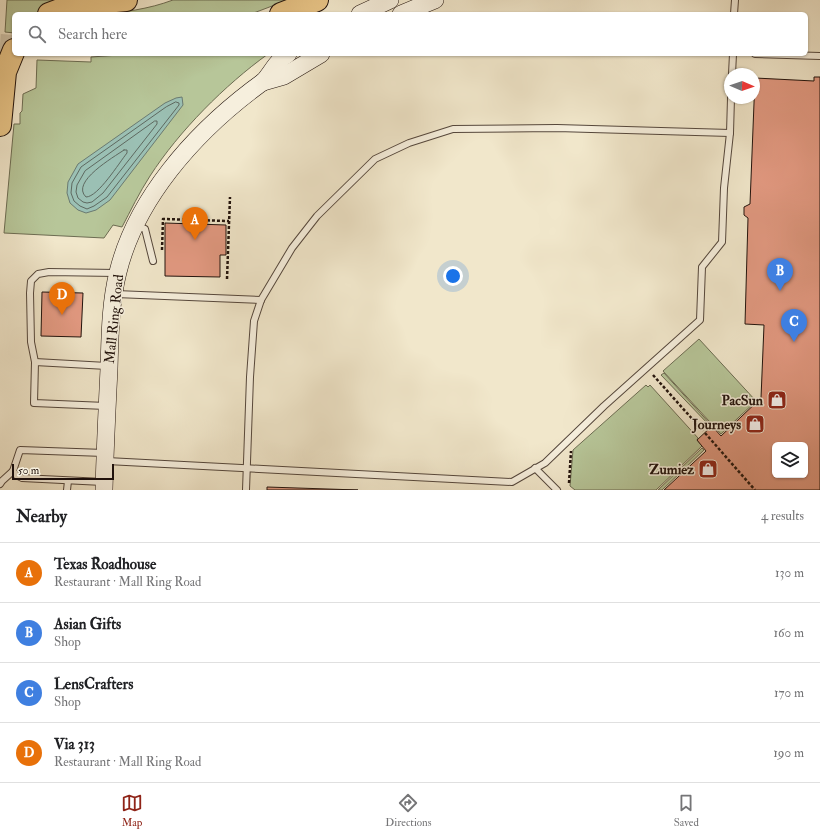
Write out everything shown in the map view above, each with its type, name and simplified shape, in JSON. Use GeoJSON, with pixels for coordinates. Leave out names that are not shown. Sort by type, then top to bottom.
{"type":"FeatureCollection","features":[{"type":"Feature","properties":{"kind":"highway"},"geometry":{"type":"LineString","coordinates":[[55,12],[73,5],[126,0]]}},
{"type":"Feature","properties":{"kind":"highway"},"geometry":{"type":"LineString","coordinates":[[285,12],[317,0]]}},
{"type":"Feature","properties":{"kind":"highway"},"geometry":{"type":"LineString","coordinates":[[0,125],[6,72],[12,56]]}},
{"type":"Feature","properties":{"kind":"street"},"geometry":{"type":"LineString","coordinates":[[364,12],[390,0]]}},
{"type":"Feature","properties":{"kind":"street"},"geometry":{"type":"LineString","coordinates":[[406,12],[435,0]]}},
{"type":"Feature","properties":{"kind":"street","name":"Mall Ring Road"},"geometry":{"type":"LineString","coordinates":[[104,486],[110,327],[114,294],[124,251],[152,195],[170,168],[226,111],[263,82],[284,56]]}},
{"type":"Feature","properties":{"kind":"street","name":"Mall Ring Road"},"geometry":{"type":"LineString","coordinates":[[263,82],[284,76],[318,56]]}},
{"type":"Feature","properties":{"kind":"lane"},"geometry":{"type":"LineString","coordinates":[[734,12],[735,0]]}},
{"type":"Feature","properties":{"kind":"lane"},"geometry":{"type":"LineString","coordinates":[[732,68],[733,56]]}},
{"type":"Feature","properties":{"kind":"lane"},"geometry":{"type":"LineString","coordinates":[[808,56],[820,56]]}},
{"type":"Feature","properties":{"kind":"lane"},"geometry":{"type":"LineString","coordinates":[[0,484],[13,471],[20,450],[246,467],[512,482],[545,463],[604,406],[700,320],[702,267],[722,242],[724,188],[730,133],[731,104]]}},
{"type":"Feature","properties":{"kind":"lane"},"geometry":{"type":"LineString","coordinates":[[246,490],[250,377],[254,322],[262,300],[292,248],[317,216],[375,159],[409,143],[453,129],[557,128],[730,133]]}},
{"type":"Feature","properties":{"kind":"lane"},"geometry":{"type":"LineString","coordinates":[[136,225],[145,229],[153,261]]}},
{"type":"Feature","properties":{"kind":"lane"},"geometry":{"type":"LineString","coordinates":[[107,406],[34,403],[35,362],[31,342],[30,293],[31,281],[38,274],[49,272],[118,273]]}},
{"type":"Feature","properties":{"kind":"lane"},"geometry":{"type":"LineString","coordinates":[[114,294],[262,300]]}},
{"type":"Feature","properties":{"kind":"lane"},"geometry":{"type":"LineString","coordinates":[[35,362],[109,366]]}},
{"type":"Feature","properties":{"kind":"lane"},"geometry":{"type":"LineString","coordinates":[[535,468],[557,490]]}},
{"type":"Feature","properties":{"kind":"lane"},"geometry":{"type":"LineString","coordinates":[[13,471],[16,475],[22,478],[68,480],[104,486]]}},
{"type":"Feature","properties":{"kind":"lane"},"geometry":{"type":"LineString","coordinates":[[67,490],[68,480]]}},
{"type":"Feature","properties":{"kind":"path"},"geometry":{"type":"LineString","coordinates":[[227,279],[230,197]]}},
{"type":"Feature","properties":{"kind":"path"},"geometry":{"type":"LineString","coordinates":[[162,250],[163,219],[229,221]]}},
{"type":"Feature","properties":{"kind":"path"},"geometry":{"type":"LineString","coordinates":[[658,371],[653,376],[755,490]]}},
{"type":"Feature","properties":{"kind":"path"},"geometry":{"type":"LineString","coordinates":[[569,483],[571,448]]}},
{"type":"Feature","properties":{"kind":"green space"},"geometry":{"type":"Polygon","coordinates":[[[7,0],[59,0],[38,12],[12,12],[12,33],[5,32],[7,0]]]}},
{"type":"Feature","properties":{"kind":"green space"},"geometry":{"type":"Polygon","coordinates":[[[173,0],[288,0],[256,12],[122,12],[154,6],[173,0]]]}},
{"type":"Feature","properties":{"kind":"green space"},"geometry":{"type":"Polygon","coordinates":[[[265,56],[219,94],[175,142],[146,182],[122,227],[113,225],[104,238],[4,233],[14,124],[20,124],[23,94],[36,88],[37,60],[91,62],[91,57],[265,56]]]}},
{"type":"Feature","properties":{"kind":"green space"},"geometry":{"type":"Polygon","coordinates":[[[699,339],[756,401],[721,434],[663,371],[699,339]]]}},
{"type":"Feature","properties":{"kind":"green space"},"geometry":{"type":"Polygon","coordinates":[[[664,373],[712,426],[710,426],[661,375],[664,373]]]}},
{"type":"Feature","properties":{"kind":"green space"},"geometry":{"type":"Polygon","coordinates":[[[646,385],[648,387],[650,385],[698,438],[697,440],[702,446],[656,490],[575,490],[570,486],[573,450],[646,385]]]}},
{"type":"Feature","properties":{"kind":"green space"},"geometry":{"type":"Polygon","coordinates":[[[702,448],[704,450],[662,490],[658,490],[702,448]]]}},
{"type":"Feature","properties":{"kind":"water"},"geometry":{"type":"Polygon","coordinates":[[[182,97],[183,105],[110,200],[96,210],[86,213],[78,210],[70,203],[67,193],[68,182],[78,164],[165,103],[182,97]]]}},
{"type":"Feature","properties":{"kind":"building"},"geometry":{"type":"Polygon","coordinates":[[[814,77],[820,77],[820,490],[664,490],[706,451],[697,440],[712,426],[721,436],[761,398],[764,325],[745,324],[748,218],[744,215],[744,207],[750,204],[754,104],[760,104],[760,78],[814,81],[814,77]]]}},
{"type":"Feature","properties":{"kind":"building"},"geometry":{"type":"Polygon","coordinates":[[[165,223],[226,225],[226,255],[220,255],[220,277],[165,276],[165,223]]]}},
{"type":"Feature","properties":{"kind":"building"},"geometry":{"type":"Polygon","coordinates":[[[42,292],[83,293],[81,337],[41,336],[42,292]]]}},
{"type":"Feature","properties":{"kind":"building"},"geometry":{"type":"Polygon","coordinates":[[[267,487],[358,490],[267,490],[267,487]]]}},
{"type":"Feature","properties":{"kind":"tunnel"},"geometry":{"type":"LineString","coordinates":[[0,45],[12,46]]}},
{"type":"Feature","properties":{"kind":"place","name":"Texas Roadhouse"},"geometry":{"type":"Point","coordinates":[195,240]}},
{"type":"Feature","properties":{"kind":"place","name":"Asian Gifts"},"geometry":{"type":"Point","coordinates":[780,291]}},
{"type":"Feature","properties":{"kind":"place","name":"Via 313"},"geometry":{"type":"Point","coordinates":[62,315]}},
{"type":"Feature","properties":{"kind":"place","name":"LensCrafters"},"geometry":{"type":"Point","coordinates":[794,342]}},
{"type":"Feature","properties":{"kind":"place","name":"PacSun"},"geometry":{"type":"Point","coordinates":[777,400]}},
{"type":"Feature","properties":{"kind":"place","name":"Journeys"},"geometry":{"type":"Point","coordinates":[755,424]}},
{"type":"Feature","properties":{"kind":"place","name":"Zumiez"},"geometry":{"type":"Point","coordinates":[708,469]}}]}
